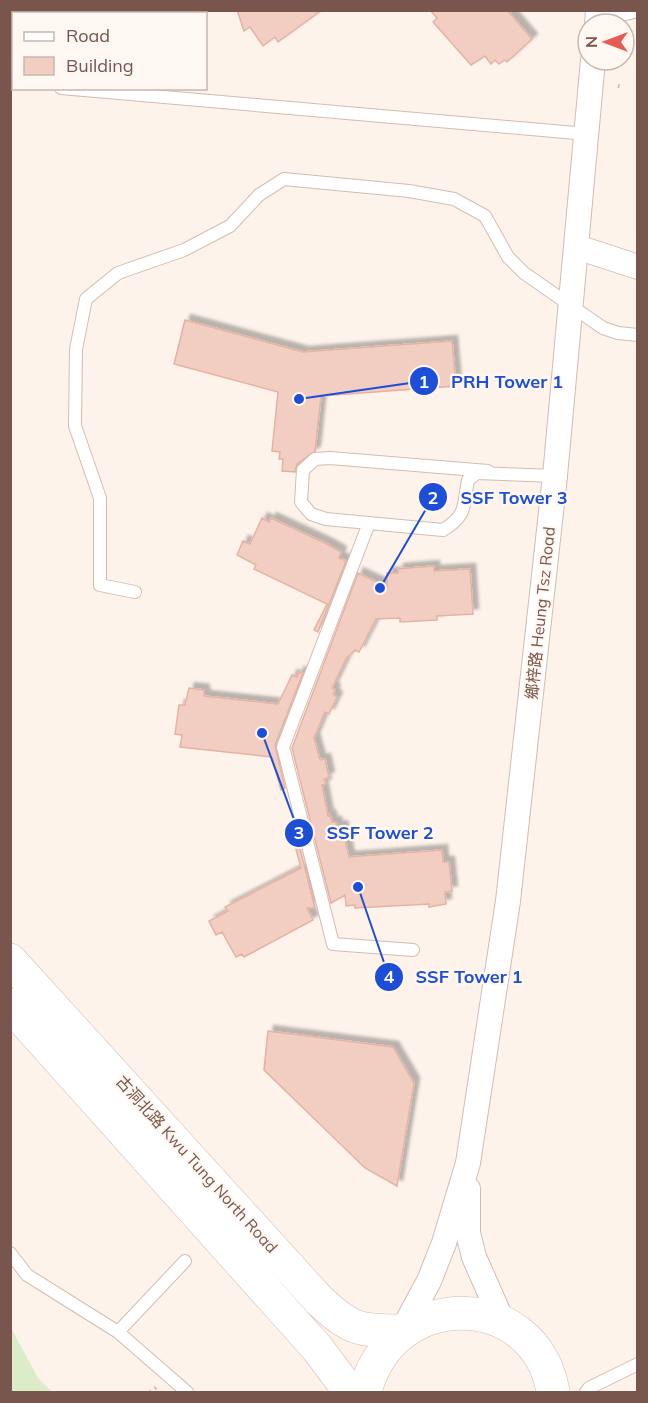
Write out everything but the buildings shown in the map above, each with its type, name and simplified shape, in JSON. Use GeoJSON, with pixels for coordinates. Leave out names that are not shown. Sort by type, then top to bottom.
{"type":"FeatureCollection","features":[{"type":"Feature","properties":{"kind":"main road","name":"古洞北路 Kwu Tung North Road"},"geometry":{"type":"LineString","coordinates":[[10,960],[319,1300],[343,1322],[365,1331],[402,1331]]}},
{"type":"Feature","properties":{"kind":"main road","name":"古洞北路 Kwu Tung North Road"},"geometry":{"type":"LineString","coordinates":[[10,1005],[318,1349],[350,1392]]}},
{"type":"Feature","properties":{"kind":"main road","name":"古洞北路 Kwu Tung North Road"},"geometry":{"type":"LineString","coordinates":[[366,1392],[370,1373],[383,1351],[402,1331],[427,1318],[454,1313],[479,1314],[503,1323],[530,1344],[540,1358],[553,1392]]}},
{"type":"Feature","properties":{"kind":"street","name":"鄉梓路 Heung Tsz Road"},"geometry":{"type":"LineString","coordinates":[[402,1331],[429,1281],[444,1243],[468,1163],[508,901],[555,476],[592,72]]}},
{"type":"Feature","properties":{"kind":"street"},"geometry":{"type":"LineString","coordinates":[[576,247],[638,267]]}},
{"type":"Feature","properties":{"kind":"street","name":"鄉梓路 Heung Tsz Road"},"geometry":{"type":"LineString","coordinates":[[468,1163],[468,1233],[477,1265],[503,1323]]}},
{"type":"Feature","properties":{"kind":"lane"},"geometry":{"type":"LineString","coordinates":[[84,90],[587,134]]}},
{"type":"Feature","properties":{"kind":"lane"},"geometry":{"type":"LineString","coordinates":[[135,592],[100,585],[100,498],[75,426],[76,349],[86,300],[117,273],[184,250],[230,226],[259,195],[284,179],[409,191],[454,199],[485,216],[508,257],[524,273],[603,328],[618,333],[638,335]]}},
{"type":"Feature","properties":{"kind":"lane"},"geometry":{"type":"LineString","coordinates":[[488,471],[477,473],[468,480],[464,511],[457,521],[443,530],[326,519],[311,514],[301,502],[303,470],[315,459],[330,458],[555,476]]}},
{"type":"Feature","properties":{"kind":"lane"},"geometry":{"type":"LineString","coordinates":[[369,523],[283,747],[333,944],[413,950]]}},
{"type":"Feature","properties":{"kind":"lane"},"geometry":{"type":"LineString","coordinates":[[10,1253],[27,1275],[117,1332],[187,1392]]}},
{"type":"Feature","properties":{"kind":"lane"},"geometry":{"type":"LineString","coordinates":[[117,1332],[185,1261]]}},
{"type":"Feature","properties":{"kind":"lane"},"geometry":{"type":"LineString","coordinates":[[586,1392],[589,1388],[638,1364]]}},
{"type":"Feature","properties":{"kind":"green space"},"geometry":{"type":"Polygon","coordinates":[[[10,1326],[38,1378],[52,1392],[11,1392],[10,1326]]]}},
{"type":"Feature","properties":{"kind":"place","name":"PRH Tower 1"},"geometry":{"type":"Point","coordinates":[299,399]}},
{"type":"Feature","properties":{"kind":"place","name":"SSF Tower 3"},"geometry":{"type":"Point","coordinates":[380,588]}},
{"type":"Feature","properties":{"kind":"place","name":"SSF Tower 2"},"geometry":{"type":"Point","coordinates":[262,733]}},
{"type":"Feature","properties":{"kind":"place","name":"SSF Tower 1"},"geometry":{"type":"Point","coordinates":[358,887]}}]}
